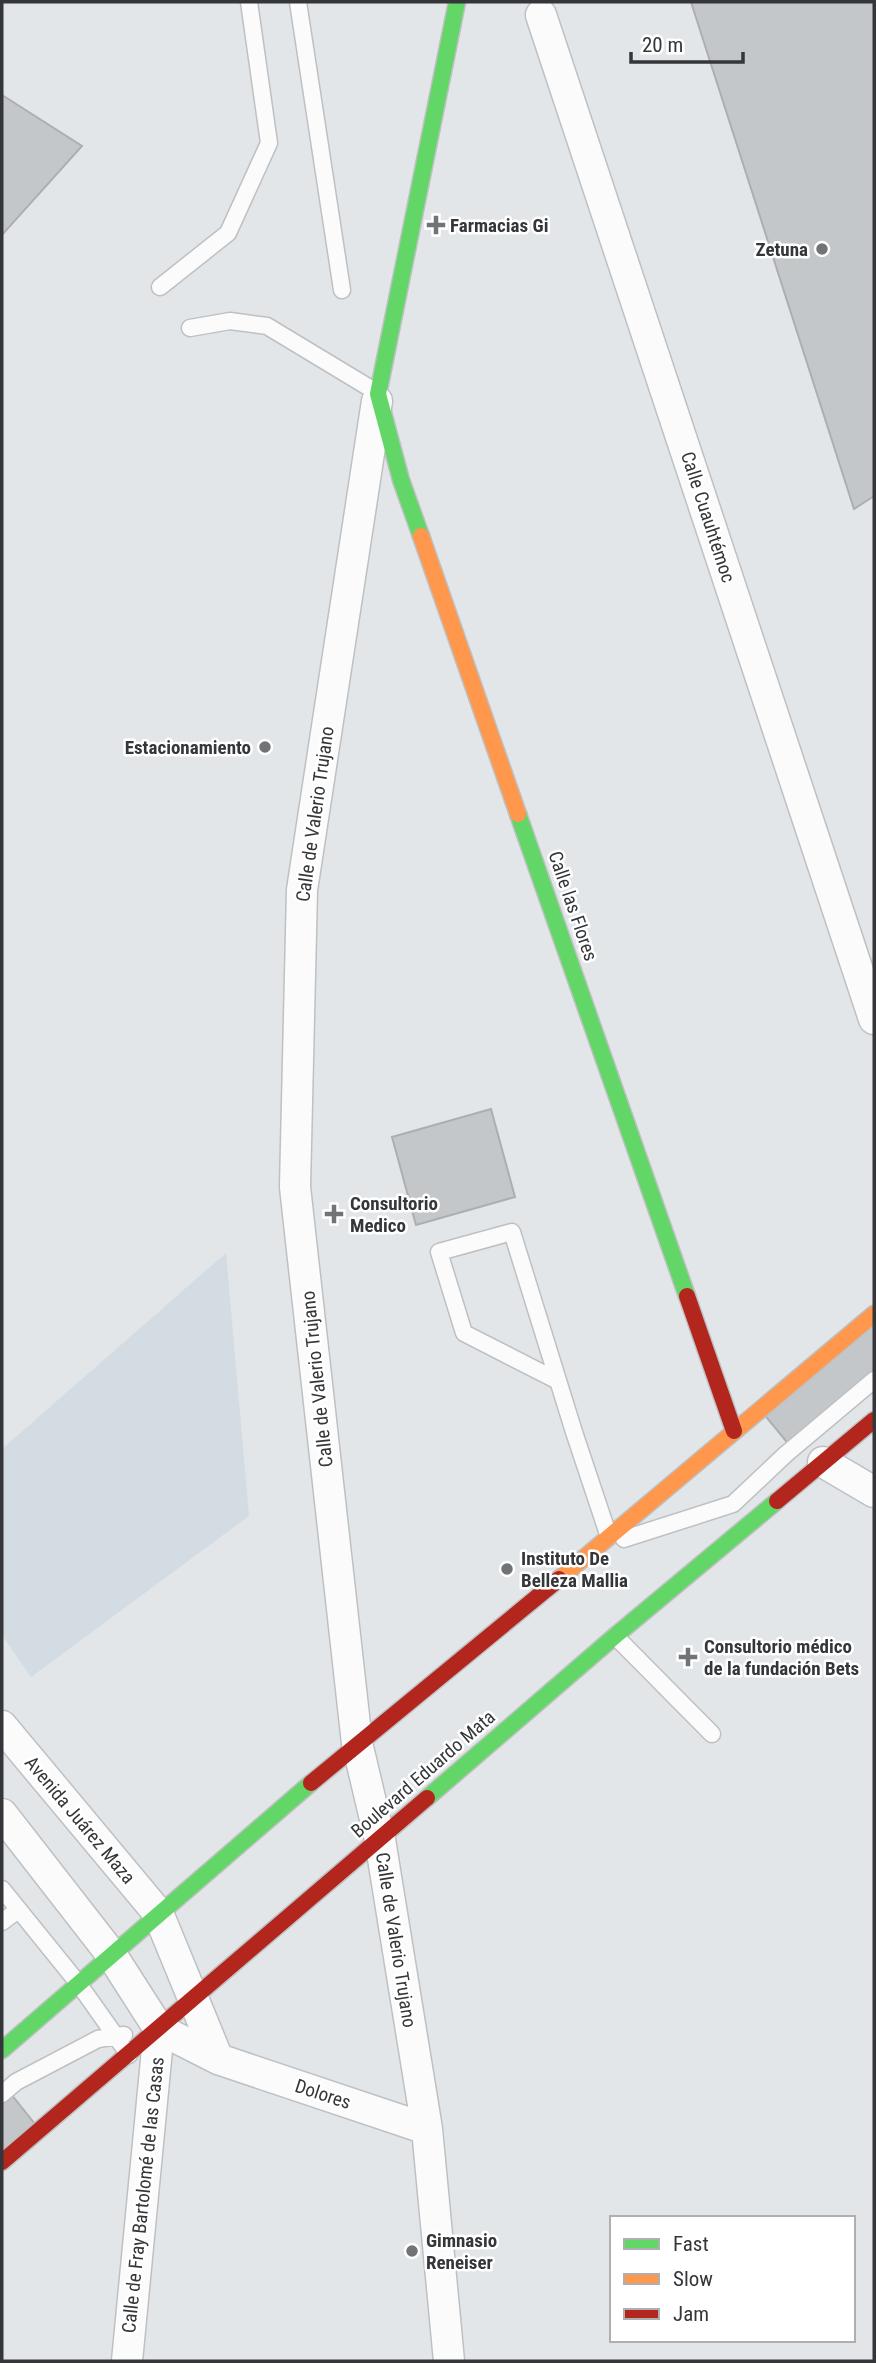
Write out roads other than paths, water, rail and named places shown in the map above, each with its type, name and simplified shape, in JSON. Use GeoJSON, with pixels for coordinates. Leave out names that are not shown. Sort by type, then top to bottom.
{"type":"FeatureCollection","features":[{"type":"Feature","properties":{"kind":"main road"},"geometry":{"type":"LineString","coordinates":[[378,394],[457,2]]}},
{"type":"Feature","properties":{"kind":"main road","name":"Calle las Flores"},"geometry":{"type":"LineString","coordinates":[[378,394],[401,480],[734,1431]]}},
{"type":"Feature","properties":{"kind":"main road"},"geometry":{"type":"LineString","coordinates":[[2,2050],[357,1743],[603,1543],[874,1314]]}},
{"type":"Feature","properties":{"kind":"main road","name":"Boulevard Eduardo Mata"},"geometry":{"type":"LineString","coordinates":[[2,2162],[615,1636],[874,1420]]}},
{"type":"Feature","properties":{"kind":"street","name":"Calle Cuauhtémoc"},"geometry":{"type":"LineString","coordinates":[[541,15],[874,1019]]}},
{"type":"Feature","properties":{"kind":"street","name":"Calle de Valerio Trujano"},"geometry":{"type":"LineString","coordinates":[[378,394],[302,890],[295,1186],[357,1743],[380,1840],[427,2129],[449,2361]]}},
{"type":"Feature","properties":{"kind":"street"},"geometry":{"type":"LineString","coordinates":[[823,1462],[874,1492]]}},
{"type":"Feature","properties":{"kind":"street","name":"Avenida Juárez Maza"},"geometry":{"type":"LineString","coordinates":[[2,1726],[158,1913],[194,1998]]}},
{"type":"Feature","properties":{"kind":"street"},"geometry":{"type":"LineString","coordinates":[[2,1814],[111,1954],[159,2029]]}},
{"type":"Feature","properties":{"kind":"street"},"geometry":{"type":"LineString","coordinates":[[194,1998],[218,2059]]}},
{"type":"Feature","properties":{"kind":"street","name":"Dolores"},"geometry":{"type":"LineString","coordinates":[[159,2029],[218,2059],[427,2129]]}},
{"type":"Feature","properties":{"kind":"street","name":"Calle de Fray Bartolomé de las Casas"},"geometry":{"type":"LineString","coordinates":[[127,2361],[159,2029]]}},
{"type":"Feature","properties":{"kind":"lane"},"geometry":{"type":"LineString","coordinates":[[160,287],[228,233],[269,143],[249,2]]}},
{"type":"Feature","properties":{"kind":"lane"},"geometry":{"type":"LineString","coordinates":[[298,2],[342,290]]}},
{"type":"Feature","properties":{"kind":"lane"},"geometry":{"type":"LineString","coordinates":[[190,328],[230,321],[267,326],[378,394]]}},
{"type":"Feature","properties":{"kind":"lane"},"geometry":{"type":"LineString","coordinates":[[558,1381],[464,1333],[439,1252],[512,1232],[558,1381],[603,1543],[733,1504],[786,1454],[874,1380]]}},
{"type":"Feature","properties":{"kind":"lane"},"geometry":{"type":"LineString","coordinates":[[615,1636],[712,1734]]}},
{"type":"Feature","properties":{"kind":"lane"},"geometry":{"type":"LineString","coordinates":[[2,1889],[78,1983],[129,2055]]}},
{"type":"Feature","properties":{"kind":"lane"},"geometry":{"type":"LineString","coordinates":[[2,1922],[18,1910]]}},
{"type":"Feature","properties":{"kind":"lane"},"geometry":{"type":"LineString","coordinates":[[2,2094],[16,2082],[98,2039],[159,2029]]}},
{"type":"Feature","properties":{"kind":"place","name":"Farmacias Gi"},"geometry":{"type":"Point","coordinates":[436,225]}},
{"type":"Feature","properties":{"kind":"place","name":"Zetuna"},"geometry":{"type":"Point","coordinates":[822,249]}},
{"type":"Feature","properties":{"kind":"place","name":"Estacionamiento"},"geometry":{"type":"Point","coordinates":[265,747]}},
{"type":"Feature","properties":{"kind":"place","name":"Consultorio Medico"},"geometry":{"type":"Point","coordinates":[334,1214]}},
{"type":"Feature","properties":{"kind":"place","name":"Instituto De Belleza Mallia"},"geometry":{"type":"Point","coordinates":[507,1569]}},
{"type":"Feature","properties":{"kind":"place","name":"Consultorio médico de la fundación Bets"},"geometry":{"type":"Point","coordinates":[688,1657]}},
{"type":"Feature","properties":{"kind":"place","name":"Gimnasio Reneiser"},"geometry":{"type":"Point","coordinates":[412,2251]}}]}
